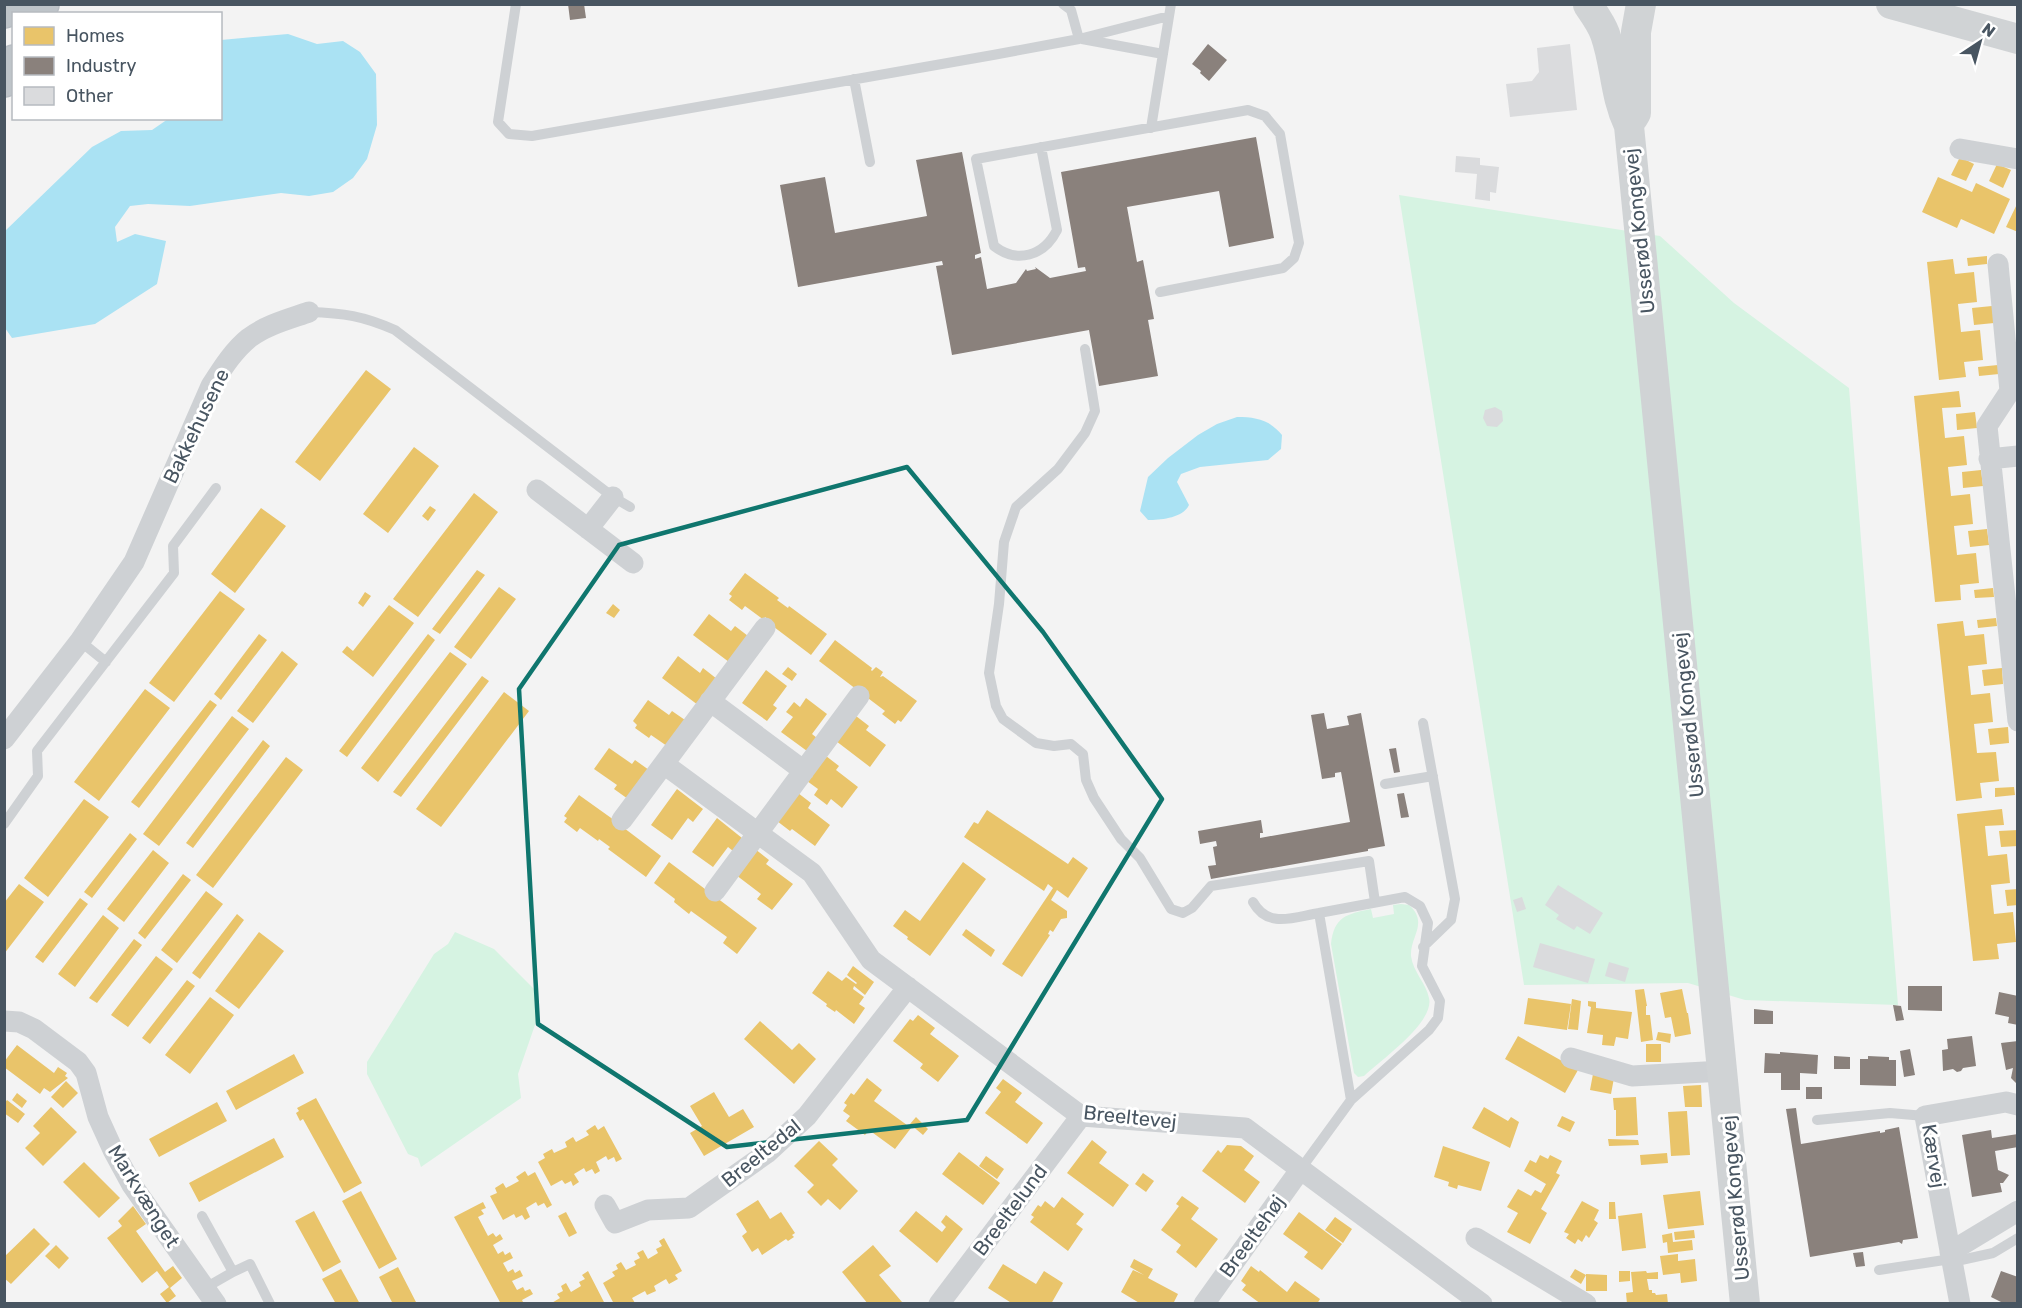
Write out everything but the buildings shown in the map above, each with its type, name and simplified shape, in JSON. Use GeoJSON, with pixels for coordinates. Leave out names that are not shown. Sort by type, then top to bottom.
{"type":"FeatureCollection","features":[{"type":"Feature","properties":{"kind":"highway"},"geometry":{"type":"LineString","coordinates":[[4,11],[8,4]]}},
{"type":"Feature","properties":{"kind":"highway"},"geometry":{"type":"LineString","coordinates":[[4,80],[12,66]]}},
{"type":"Feature","properties":{"kind":"main road"},"geometry":{"type":"LineString","coordinates":[[1588,5],[1606,11],[1624,10],[1641,4]]}},
{"type":"Feature","properties":{"kind":"main road","name":"Usserød Kongevej"},"geometry":{"type":"LineString","coordinates":[[1629,126],[1636,113],[1636,32],[1641,4]]}},
{"type":"Feature","properties":{"kind":"main road"},"geometry":{"type":"LineString","coordinates":[[1891,4],[2018,39]]}},
{"type":"Feature","properties":{"kind":"main road","name":"Usserød Kongevej"},"geometry":{"type":"LineString","coordinates":[[1588,5],[1604,32],[1620,107],[1629,126],[1745,1304]]}},
{"type":"Feature","properties":{"kind":"street"},"geometry":{"type":"LineString","coordinates":[[1960,149],[2018,159]]}},
{"type":"Feature","properties":{"kind":"street"},"geometry":{"type":"LineString","coordinates":[[1998,264],[2010,391],[1988,426],[1989,459],[2017,714]]}},
{"type":"Feature","properties":{"kind":"street","name":"Bakkehusene"},"geometry":{"type":"LineString","coordinates":[[4,740],[80,641],[134,562],[211,386],[228,359],[249,337],[278,322],[309,312]]}},
{"type":"Feature","properties":{"kind":"street"},"geometry":{"type":"LineString","coordinates":[[1989,459],[2018,456]]}},
{"type":"Feature","properties":{"kind":"street"},"geometry":{"type":"LineString","coordinates":[[537,489],[633,563]]}},
{"type":"Feature","properties":{"kind":"street","name":"Bakkehusene"},"geometry":{"type":"LineString","coordinates":[[588,529],[622,502]]}},
{"type":"Feature","properties":{"kind":"street"},"geometry":{"type":"LineString","coordinates":[[622,820],[765,628]]}},
{"type":"Feature","properties":{"kind":"street"},"geometry":{"type":"LineString","coordinates":[[715,891],[860,696]]}},
{"type":"Feature","properties":{"kind":"street"},"geometry":{"type":"LineString","coordinates":[[710,701],[804,771]]}},
{"type":"Feature","properties":{"kind":"street","name":"Breeltevej"},"geometry":{"type":"LineString","coordinates":[[664,764],[812,873],[871,960],[1081,1116],[1245,1128],[1482,1304]]}},
{"type":"Feature","properties":{"kind":"street","name":"Breeltedal"},"geometry":{"type":"LineString","coordinates":[[605,1204],[615,1223],[648,1210],[690,1208],[767,1153],[807,1116],[908,987]]}},
{"type":"Feature","properties":{"kind":"street","name":"Markvænget"},"geometry":{"type":"LineString","coordinates":[[4,1021],[19,1022],[34,1029],[78,1062],[86,1073],[98,1117],[127,1176],[211,1296]]}},
{"type":"Feature","properties":{"kind":"street"},"geometry":{"type":"LineString","coordinates":[[1571,1058],[1632,1076],[1723,1071]]}},
{"type":"Feature","properties":{"kind":"street","name":"Kærvej"},"geometry":{"type":"LineString","coordinates":[[1960,1304],[1925,1116],[2006,1102],[2018,1105]]}},
{"type":"Feature","properties":{"kind":"street","name":"Breeltelund"},"geometry":{"type":"LineString","coordinates":[[939,1304],[1081,1116]]}},
{"type":"Feature","properties":{"kind":"street","name":"Breeltehøj"},"geometry":{"type":"LineString","coordinates":[[1204,1304],[1300,1170]]}},
{"type":"Feature","properties":{"kind":"street"},"geometry":{"type":"LineString","coordinates":[[1951,1257],[2018,1211]]}},
{"type":"Feature","properties":{"kind":"street"},"geometry":{"type":"LineString","coordinates":[[1476,1238],[1560,1297],[1586,1304]]}},
{"type":"Feature","properties":{"kind":"lane"},"geometry":{"type":"LineString","coordinates":[[516,4],[498,122],[509,134],[532,136],[1079,39],[1170,10],[1151,128]]}},
{"type":"Feature","properties":{"kind":"lane"},"geometry":{"type":"LineString","coordinates":[[1063,4],[1071,10],[1079,39]]}},
{"type":"Feature","properties":{"kind":"lane"},"geometry":{"type":"LineString","coordinates":[[1079,39],[1163,54]]}},
{"type":"Feature","properties":{"kind":"lane"},"geometry":{"type":"LineString","coordinates":[[854,79],[870,162]]}},
{"type":"Feature","properties":{"kind":"lane"},"geometry":{"type":"LineString","coordinates":[[1041,147],[1056,230],[1051,241],[1040,252],[1015,256],[1003,253],[994,246],[976,159],[1041,147],[1151,128],[1248,110],[1265,116],[1280,134],[1299,243],[1294,258],[1283,268],[1160,292]]}},
{"type":"Feature","properties":{"kind":"lane","name":"Bakkehusene"},"geometry":{"type":"LineString","coordinates":[[309,312],[341,312],[370,319],[394,330],[622,502]]}},
{"type":"Feature","properties":{"kind":"lane"},"geometry":{"type":"LineString","coordinates":[[1085,349],[1095,411],[1085,433],[1058,469],[1017,507],[1004,542],[999,604],[989,673],[996,705],[1003,719],[1036,743],[1054,746],[1071,744],[1083,754],[1086,780],[1094,798],[1121,839],[1140,858],[1171,909],[1183,913],[1192,908],[1211,886],[1369,861],[1375,902]]}},
{"type":"Feature","properties":{"kind":"lane"},"geometry":{"type":"LineString","coordinates":[[4,824],[38,776],[37,751],[174,573],[173,546],[216,488]]}},
{"type":"Feature","properties":{"kind":"lane"},"geometry":{"type":"LineString","coordinates":[[80,641],[106,662]]}},
{"type":"Feature","properties":{"kind":"lane"},"geometry":{"type":"LineString","coordinates":[[1423,723],[1455,899],[1451,920],[1423,947]]}},
{"type":"Feature","properties":{"kind":"lane"},"geometry":{"type":"LineString","coordinates":[[1385,784],[1433,776]]}},
{"type":"Feature","properties":{"kind":"lane"},"geometry":{"type":"LineString","coordinates":[[1253,902],[1259,912],[1268,918],[1277,920],[1405,897],[1420,906],[1428,923],[1422,966],[1440,1001],[1438,1018],[1429,1030],[1352,1100],[1300,1170]]}},
{"type":"Feature","properties":{"kind":"lane"},"geometry":{"type":"LineString","coordinates":[[1319,912],[1352,1100]]}},
{"type":"Feature","properties":{"kind":"lane"},"geometry":{"type":"LineString","coordinates":[[1817,1120],[1890,1113],[1925,1116]]}},
{"type":"Feature","properties":{"kind":"lane"},"geometry":{"type":"LineString","coordinates":[[202,1216],[232,1272]]}},
{"type":"Feature","properties":{"kind":"lane"},"geometry":{"type":"LineString","coordinates":[[1879,1270],[1951,1257],[1993,1253],[2018,1238]]}},
{"type":"Feature","properties":{"kind":"lane"},"geometry":{"type":"LineString","coordinates":[[211,1296],[232,1272],[250,1264],[270,1304]]}},
{"type":"Feature","properties":{"kind":"highlighted area"},"geometry":{"type":"Polygon","coordinates":[[[907,467],[1043,632],[1162,799],[967,1120],[727,1147],[538,1024],[519,689],[619,545],[907,467]]]}},
{"type":"Feature","properties":{"kind":"green space"},"geometry":{"type":"Polygon","coordinates":[[[1399,195],[1660,236],[1734,303],[1849,388],[1898,1005],[1745,1000],[1688,983],[1524,985],[1399,195]]]}},
{"type":"Feature","properties":{"kind":"green space"},"geometry":{"type":"Polygon","coordinates":[[[1393,905],[1409,905],[1418,918],[1411,956],[1429,998],[1429,1008],[1416,1029],[1405,1040],[1364,1076],[1358,1077],[1354,1073],[1331,944],[1333,935],[1338,922],[1348,915],[1371,909],[1373,918],[1394,914],[1393,905]]]}},
{"type":"Feature","properties":{"kind":"green space"},"geometry":{"type":"Polygon","coordinates":[[[455,932],[494,949],[536,991],[537,1019],[518,1074],[521,1098],[421,1167],[418,1158],[408,1154],[367,1074],[367,1062],[434,954],[448,944],[455,932]]]}},
{"type":"Feature","properties":{"kind":"water"},"geometry":{"type":"Polygon","coordinates":[[[288,34],[317,44],[343,41],[360,52],[376,74],[377,125],[367,159],[353,178],[333,192],[309,196],[281,193],[190,206],[148,204],[130,206],[115,227],[117,242],[135,234],[166,241],[157,284],[95,324],[12,338],[5,328],[5,231],[92,147],[121,131],[152,130],[167,120],[222,120],[222,40],[288,34]]]}},
{"type":"Feature","properties":{"kind":"water"},"geometry":{"type":"Polygon","coordinates":[[[1237,417],[1256,419],[1273,426],[1282,435],[1281,449],[1268,460],[1200,467],[1181,474],[1177,482],[1189,505],[1177,515],[1148,520],[1140,511],[1148,477],[1198,435],[1217,424],[1237,417]]]}}]}
